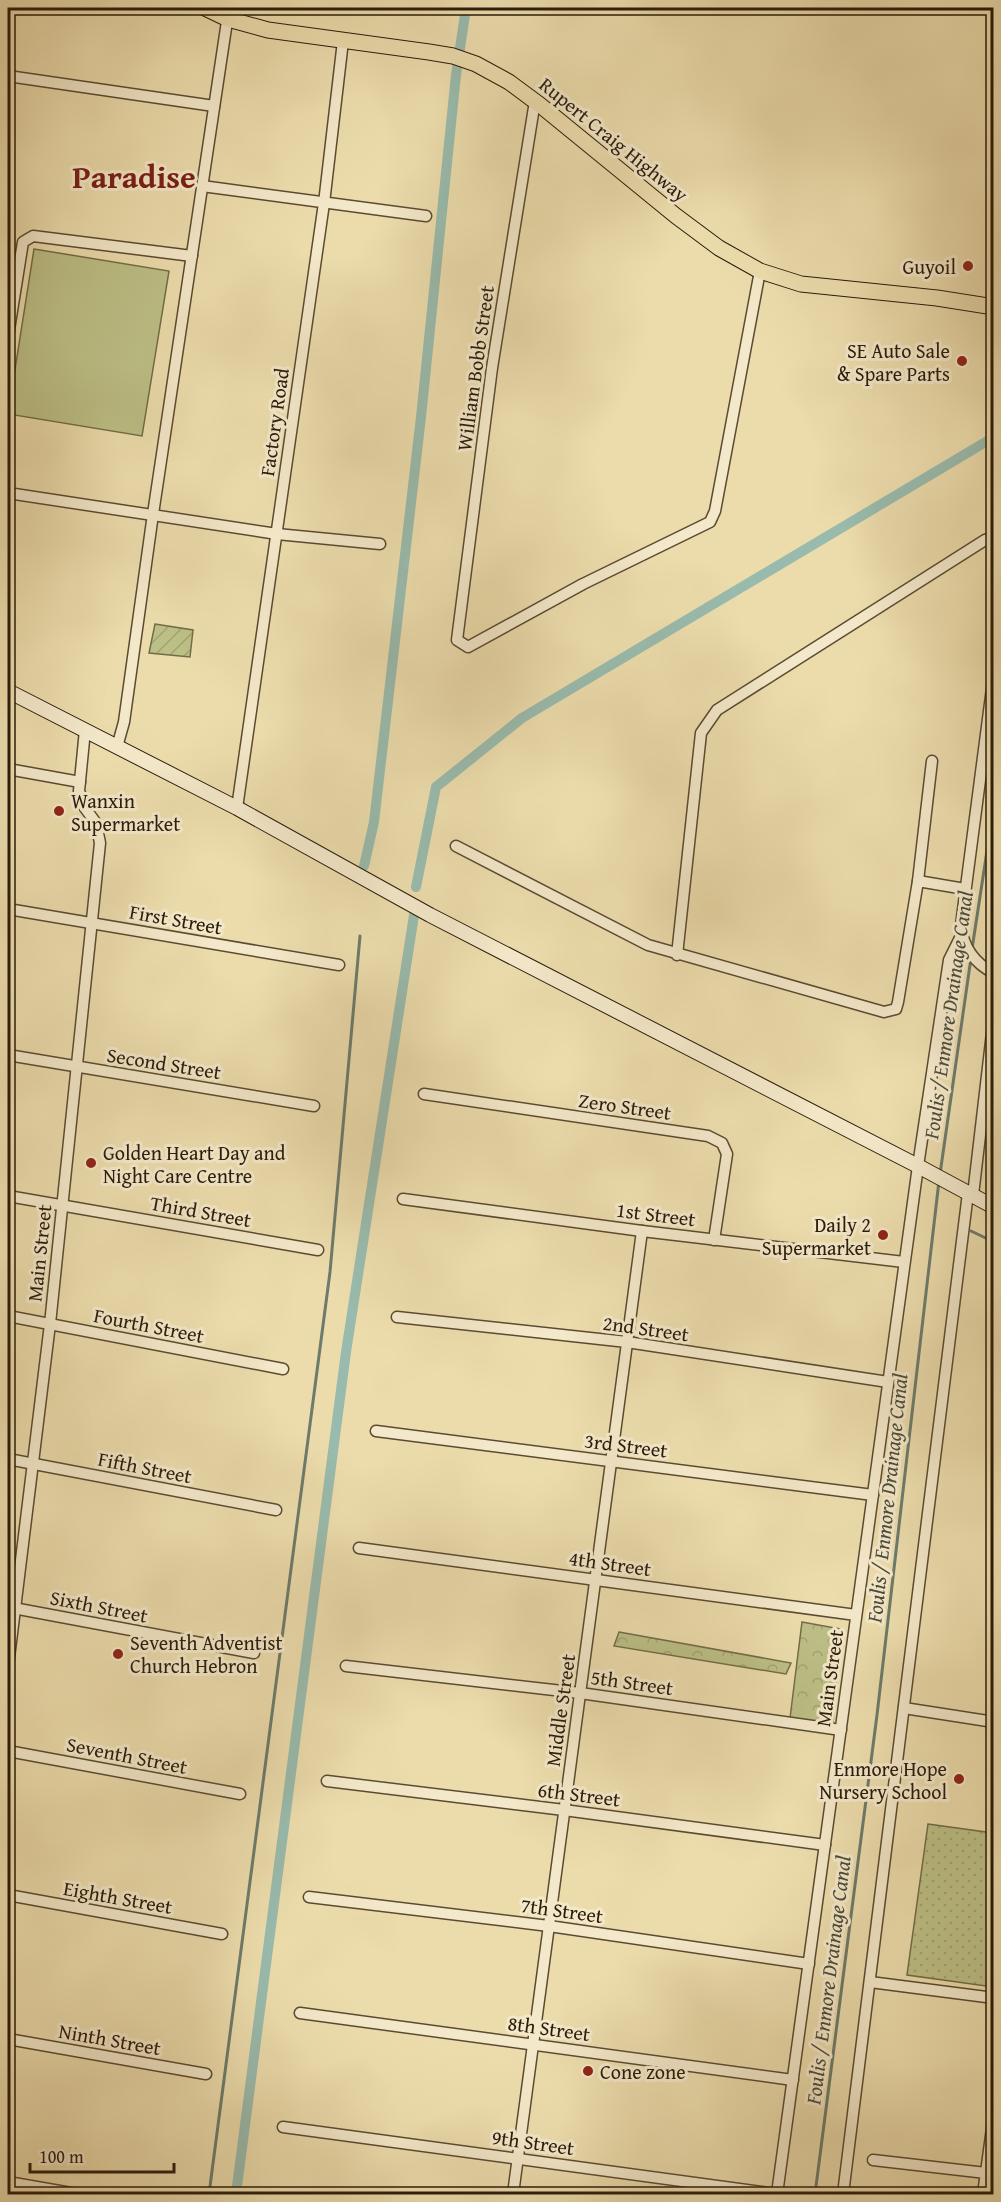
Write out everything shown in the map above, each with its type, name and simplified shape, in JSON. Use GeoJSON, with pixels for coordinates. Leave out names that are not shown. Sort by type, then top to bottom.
{"type":"FeatureCollection","features":[{"type":"Feature","properties":{"kind":"main road","name":"Rupert Craig Highway"},"geometry":{"type":"LineString","coordinates":[[205,8],[228,13],[268,30],[459,58],[509,82],[676,216],[719,248],[760,271],[801,284],[936,298],[993,307]]}},
{"type":"Feature","properties":{"kind":"main road"},"geometry":{"type":"LineString","coordinates":[[8,691],[85,730],[115,741],[414,907],[918,1166],[993,1207]]}},
{"type":"Feature","properties":{"kind":"street"},"geometry":{"type":"LineString","coordinates":[[115,741],[124,722],[228,13]]}},
{"type":"Feature","properties":{"kind":"street","name":"Factory Road"},"geometry":{"type":"LineString","coordinates":[[237,808],[324,203],[343,41]]}},
{"type":"Feature","properties":{"kind":"street"},"geometry":{"type":"LineString","coordinates":[[8,76],[214,106]]}},
{"type":"Feature","properties":{"kind":"street","name":"William Bobb Street"},"geometry":{"type":"LineString","coordinates":[[535,101],[492,368],[457,640],[468,647],[583,584],[710,522],[715,512],[760,271]]}},
{"type":"Feature","properties":{"kind":"street"},"geometry":{"type":"LineString","coordinates":[[202,186],[426,216]]}},
{"type":"Feature","properties":{"kind":"street"},"geometry":{"type":"LineString","coordinates":[[8,336],[23,242],[33,236],[192,255]]}},
{"type":"Feature","properties":{"kind":"street"},"geometry":{"type":"LineString","coordinates":[[8,493],[277,534],[380,544]]}},
{"type":"Feature","properties":{"kind":"street"},"geometry":{"type":"LineString","coordinates":[[677,955],[701,733],[717,710],[993,537]]}},
{"type":"Feature","properties":{"kind":"street"},"geometry":{"type":"LineString","coordinates":[[993,673],[964,889],[962,939],[982,967],[993,973]]}},
{"type":"Feature","properties":{"kind":"street"},"geometry":{"type":"LineString","coordinates":[[8,769],[80,782],[85,730]]}},
{"type":"Feature","properties":{"kind":"street"},"geometry":{"type":"LineString","coordinates":[[456,846],[648,945],[884,1012],[896,1009],[918,881],[932,761]]}},
{"type":"Feature","properties":{"kind":"street","name":"Main Street"},"geometry":{"type":"LineString","coordinates":[[8,1666],[11,1608],[33,1464],[50,1324],[100,843],[96,824],[85,808],[79,791],[80,782]]}},
{"type":"Feature","properties":{"kind":"street"},"geometry":{"type":"LineString","coordinates":[[918,881],[964,889]]}},
{"type":"Feature","properties":{"kind":"street","name":"First Street"},"geometry":{"type":"LineString","coordinates":[[8,909],[339,965]]}},
{"type":"Feature","properties":{"kind":"street","name":"Main Street"},"geometry":{"type":"LineString","coordinates":[[777,2194],[918,1166],[949,960],[962,939]]}},
{"type":"Feature","properties":{"kind":"street"},"geometry":{"type":"LineString","coordinates":[[843,2194],[993,1016]]}},
{"type":"Feature","properties":{"kind":"street","name":"Second Street"},"geometry":{"type":"LineString","coordinates":[[8,1055],[314,1106]]}},
{"type":"Feature","properties":{"kind":"street","name":"Zero Street"},"geometry":{"type":"LineString","coordinates":[[424,1094],[708,1137],[722,1143],[727,1154],[714,1240]]}},
{"type":"Feature","properties":{"kind":"street","name":"Third Street"},"geometry":{"type":"LineString","coordinates":[[8,1196],[318,1250]]}},
{"type":"Feature","properties":{"kind":"street","name":"1st Street"},"geometry":{"type":"LineString","coordinates":[[403,1199],[642,1231],[904,1262]]}},
{"type":"Feature","properties":{"kind":"street","name":"Middle Street"},"geometry":{"type":"LineString","coordinates":[[513,2194],[642,1231]]}},
{"type":"Feature","properties":{"kind":"street","name":"Fourth Street"},"geometry":{"type":"LineString","coordinates":[[8,1316],[283,1370]]}},
{"type":"Feature","properties":{"kind":"street","name":"2nd Street"},"geometry":{"type":"LineString","coordinates":[[398,1317],[627,1342],[888,1382]]}},
{"type":"Feature","properties":{"kind":"street","name":"3rd Street"},"geometry":{"type":"LineString","coordinates":[[376,1431],[873,1495]]}},
{"type":"Feature","properties":{"kind":"street","name":"Fifth Street"},"geometry":{"type":"LineString","coordinates":[[8,1459],[276,1510]]}},
{"type":"Feature","properties":{"kind":"street","name":"4th Street"},"geometry":{"type":"LineString","coordinates":[[359,1548],[856,1615]]}},
{"type":"Feature","properties":{"kind":"street","name":"Sixth Street"},"geometry":{"type":"LineString","coordinates":[[11,1608],[254,1653]]}},
{"type":"Feature","properties":{"kind":"street","name":"5th Street"},"geometry":{"type":"LineString","coordinates":[[346,1666],[580,1693],[841,1730]]}},
{"type":"Feature","properties":{"kind":"street"},"geometry":{"type":"LineString","coordinates":[[904,1708],[993,1722]]}},
{"type":"Feature","properties":{"kind":"street","name":"Seventh Street"},"geometry":{"type":"LineString","coordinates":[[8,1751],[240,1794]]}},
{"type":"Feature","properties":{"kind":"street","name":"6th Street"},"geometry":{"type":"LineString","coordinates":[[327,1781],[825,1845]]}},
{"type":"Feature","properties":{"kind":"street","name":"Eighth Street"},"geometry":{"type":"LineString","coordinates":[[8,1895],[222,1934]]}},
{"type":"Feature","properties":{"kind":"street","name":"7th Street"},"geometry":{"type":"LineString","coordinates":[[309,1897],[549,1926],[809,1964]]}},
{"type":"Feature","properties":{"kind":"street"},"geometry":{"type":"LineString","coordinates":[[870,1982],[993,1998]]}},
{"type":"Feature","properties":{"kind":"street","name":"8th Street"},"geometry":{"type":"LineString","coordinates":[[300,2013],[793,2080]]}},
{"type":"Feature","properties":{"kind":"street","name":"Ninth Street"},"geometry":{"type":"LineString","coordinates":[[8,2039],[206,2074]]}},
{"type":"Feature","properties":{"kind":"street"},"geometry":{"type":"LineString","coordinates":[[983,2194],[993,2114]]}},
{"type":"Feature","properties":{"kind":"street","name":"9th Street"},"geometry":{"type":"LineString","coordinates":[[283,2127],[777,2194]]}},
{"type":"Feature","properties":{"kind":"street"},"geometry":{"type":"LineString","coordinates":[[873,2160],[986,2173]]}},
{"type":"Feature","properties":{"kind":"street"},"geometry":{"type":"LineString","coordinates":[[8,2182],[77,2194]]}},
{"type":"Feature","properties":{"kind":"green space"},"geometry":{"type":"Polygon","coordinates":[[[34,249],[169,271],[142,436],[8,414],[34,249]]]}},
{"type":"Feature","properties":{"kind":"green space"},"geometry":{"type":"Polygon","coordinates":[[[155,624],[193,630],[190,657],[149,653],[155,624]]]}},
{"type":"Feature","properties":{"kind":"green space"},"geometry":{"type":"Polygon","coordinates":[[[802,1622],[841,1629],[833,1724],[790,1718],[802,1622]]]}},
{"type":"Feature","properties":{"kind":"green space"},"geometry":{"type":"Polygon","coordinates":[[[619,1632],[791,1663],[786,1674],[614,1646],[619,1632]]]}},
{"type":"Feature","properties":{"kind":"green space"},"geometry":{"type":"Polygon","coordinates":[[[928,1824],[993,1833],[993,1987],[907,1975],[928,1824]]]}},
{"type":"Feature","properties":{"kind":"waterway"},"geometry":{"type":"LineString","coordinates":[[364,866],[374,822],[421,417],[456,75],[466,8]]}},
{"type":"Feature","properties":{"kind":"waterway"},"geometry":{"type":"LineString","coordinates":[[416,887],[436,787],[522,718],[994,437]]}},
{"type":"Feature","properties":{"kind":"waterway","name":"Foulis / Enmore Drainage Canal"},"geometry":{"type":"LineString","coordinates":[[972,949],[994,805]]}},
{"type":"Feature","properties":{"kind":"waterway"},"geometry":{"type":"LineString","coordinates":[[236,2194],[346,1352],[414,915]]}},
{"type":"Feature","properties":{"kind":"waterway"},"geometry":{"type":"LineString","coordinates":[[209,2194],[330,1272],[360,936]]}},
{"type":"Feature","properties":{"kind":"waterway","name":"Foulis / Enmore Drainage Canal"},"geometry":{"type":"LineString","coordinates":[[940,1174],[971,958]]}},
{"type":"Feature","properties":{"kind":"waterway","name":"Foulis / Enmore Drainage Canal"},"geometry":{"type":"LineString","coordinates":[[815,2194],[877,1715],[939,1181]]}},
{"type":"Feature","properties":{"kind":"waterway"},"geometry":{"type":"LineString","coordinates":[[971,1231],[994,1242]]}},
{"type":"Feature","properties":{"kind":"place","name":"Guyoil"},"geometry":{"type":"Point","coordinates":[968,266]}},
{"type":"Feature","properties":{"kind":"place","name":"SE Auto Sale & Spare Parts"},"geometry":{"type":"Point","coordinates":[962,361]}},
{"type":"Feature","properties":{"kind":"place","name":"Wanxin Supermarket"},"geometry":{"type":"Point","coordinates":[59,811]}},
{"type":"Feature","properties":{"kind":"place","name":"Golden Heart Day and Night Care Centre"},"geometry":{"type":"Point","coordinates":[91,1163]}},
{"type":"Feature","properties":{"kind":"place","name":"Daily 2 Supermarket"},"geometry":{"type":"Point","coordinates":[883,1235]}},
{"type":"Feature","properties":{"kind":"place","name":"Seventh Adventist Church Hebron"},"geometry":{"type":"Point","coordinates":[118,1654]}},
{"type":"Feature","properties":{"kind":"place","name":"Enmore Hope Nursery School"},"geometry":{"type":"Point","coordinates":[959,1779]}},
{"type":"Feature","properties":{"kind":"place","name":"Cone zone"},"geometry":{"type":"Point","coordinates":[588,2071]}},
{"type":"Feature","properties":{"kind":"district","name":"Paradise"},"geometry":{"type":"Point","coordinates":[134,176]}}]}
